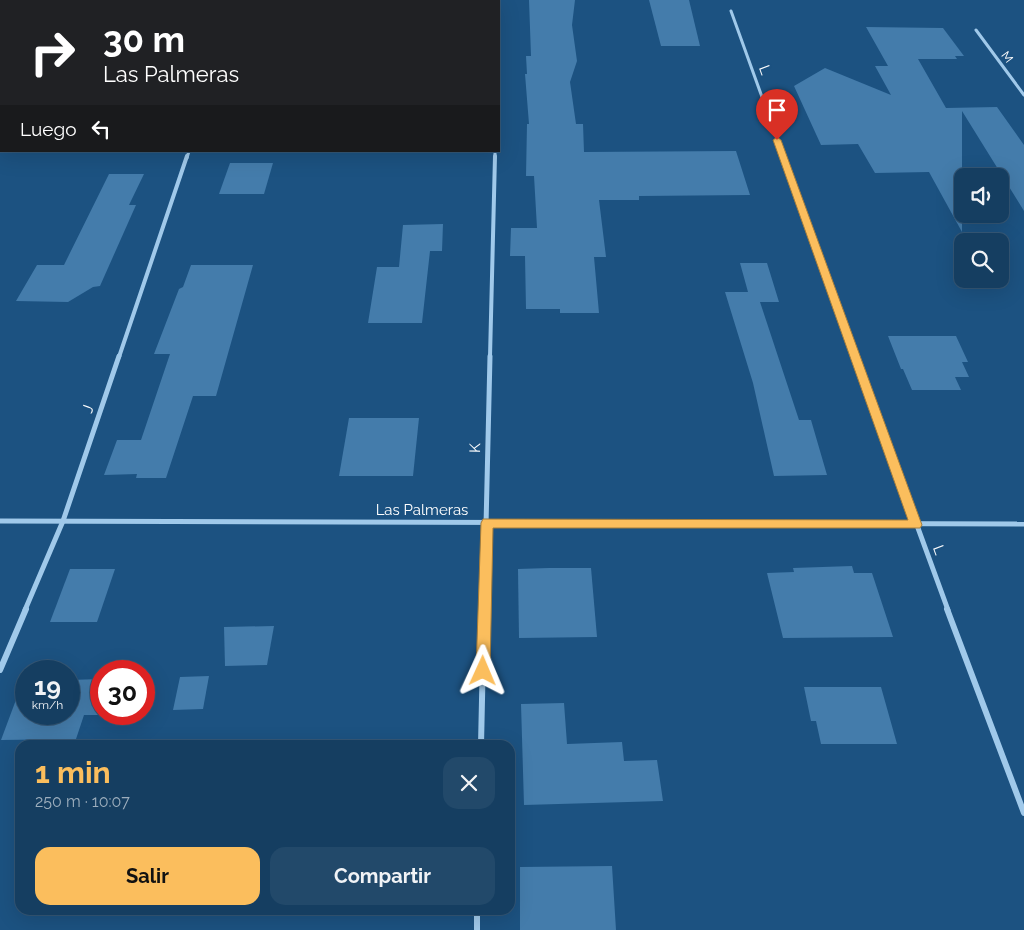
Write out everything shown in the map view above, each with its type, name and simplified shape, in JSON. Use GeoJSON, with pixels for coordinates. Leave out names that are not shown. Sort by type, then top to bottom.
{"type":"FeatureCollection","features":[{"type":"Feature","properties":{"kind":"street","name":"L"},"geometry":{"type":"LineString","coordinates":[[731,11],[916,525],[1024,813]]}},
{"type":"Feature","properties":{"kind":"street","name":"M"},"geometry":{"type":"LineString","coordinates":[[976,30],[1024,95]]}},
{"type":"Feature","properties":{"kind":"street","name":"J"},"geometry":{"type":"LineString","coordinates":[[0,670],[63,520],[189,152]]}},
{"type":"Feature","properties":{"kind":"street","name":"K"},"geometry":{"type":"LineString","coordinates":[[482,740],[495,152]]}},
{"type":"Feature","properties":{"kind":"street","name":"Las Palmeras"},"geometry":{"type":"LineString","coordinates":[[0,521],[1024,524]]}},
{"type":"Feature","properties":{"kind":"street"},"geometry":{"type":"LineString","coordinates":[[477,930],[478,915]]}},
{"type":"Feature","properties":{"kind":"building"},"geometry":{"type":"Polygon","coordinates":[[[529,0],[575,0],[572,25],[577,61],[570,82],[576,124],[583,124],[584,152],[736,151],[750,195],[639,196],[639,200],[599,200],[606,257],[594,257],[599,313],[560,313],[560,309],[526,309],[525,256],[510,256],[511,228],[537,228],[534,176],[526,176],[527,124],[529,124],[525,74],[527,74],[526,56],[531,56],[529,0]]]}},
{"type":"Feature","properties":{"kind":"building"},"geometry":{"type":"Polygon","coordinates":[[[649,0],[689,0],[700,46],[661,46],[649,0]]]}},
{"type":"Feature","properties":{"kind":"building"},"geometry":{"type":"Polygon","coordinates":[[[866,27],[943,28],[964,56],[955,56],[957,59],[918,59],[946,108],[997,107],[1024,145],[1024,211],[1009,187],[1009,168],[997,168],[962,111],[962,168],[954,168],[954,217],[929,172],[875,173],[858,144],[821,145],[794,86],[825,68],[891,95],[875,66],[888,66],[866,27]]]}},
{"type":"Feature","properties":{"kind":"building"},"geometry":{"type":"Polygon","coordinates":[[[230,163],[273,163],[264,194],[219,194],[230,163]]]}},
{"type":"Feature","properties":{"kind":"building"},"geometry":{"type":"Polygon","coordinates":[[[109,174],[144,174],[129,205],[136,205],[100,286],[93,287],[68,302],[16,301],[37,265],[64,265],[109,174]]]}},
{"type":"Feature","properties":{"kind":"building"},"geometry":{"type":"Polygon","coordinates":[[[957,223],[962,223],[962,232],[957,223]]]}},
{"type":"Feature","properties":{"kind":"building"},"geometry":{"type":"Polygon","coordinates":[[[443,224],[442,251],[430,251],[422,323],[368,323],[377,267],[399,267],[403,225],[443,224]]]}},
{"type":"Feature","properties":{"kind":"building"},"geometry":{"type":"Polygon","coordinates":[[[740,263],[767,263],[779,302],[760,302],[799,420],[811,420],[827,475],[774,476],[753,383],[725,292],[748,292],[740,263]]]}},
{"type":"Feature","properties":{"kind":"building"},"geometry":{"type":"Polygon","coordinates":[[[191,265],[253,265],[216,396],[193,396],[166,478],[136,478],[137,474],[104,475],[117,440],[141,440],[170,354],[154,354],[179,289],[183,287],[191,265]]]}},
{"type":"Feature","properties":{"kind":"building"},"geometry":{"type":"Polygon","coordinates":[[[888,336],[956,336],[968,362],[962,362],[969,377],[955,377],[961,390],[912,390],[903,369],[901,369],[888,336]]]}},
{"type":"Feature","properties":{"kind":"building"},"geometry":{"type":"Polygon","coordinates":[[[349,418],[419,418],[413,476],[339,476],[349,418]]]}},
{"type":"Feature","properties":{"kind":"building"},"geometry":{"type":"Polygon","coordinates":[[[852,566],[854,573],[872,573],[893,637],[783,638],[767,573],[794,572],[793,568],[852,566]]]}},
{"type":"Feature","properties":{"kind":"building"},"geometry":{"type":"Polygon","coordinates":[[[591,568],[597,637],[519,638],[518,569],[591,568]]]}},
{"type":"Feature","properties":{"kind":"building"},"geometry":{"type":"Polygon","coordinates":[[[70,569],[115,569],[97,622],[50,622],[70,569]]]}},
{"type":"Feature","properties":{"kind":"building"},"geometry":{"type":"Polygon","coordinates":[[[274,626],[267,665],[225,666],[224,627],[274,626]]]}},
{"type":"Feature","properties":{"kind":"building"},"geometry":{"type":"Polygon","coordinates":[[[209,676],[203,709],[173,710],[180,677],[209,676]]]}},
{"type":"Feature","properties":{"kind":"building"},"geometry":{"type":"Polygon","coordinates":[[[90,679],[90,715],[84,715],[76,739],[1,740],[15,702],[15,725],[80,725],[80,680],[90,679]]]}},
{"type":"Feature","properties":{"kind":"building"},"geometry":{"type":"Polygon","coordinates":[[[804,687],[881,687],[897,744],[821,744],[816,721],[811,721],[804,687]]]}},
{"type":"Feature","properties":{"kind":"building"},"geometry":{"type":"Polygon","coordinates":[[[564,703],[567,744],[622,742],[624,761],[657,760],[663,801],[524,805],[521,704],[564,703]]]}},
{"type":"Feature","properties":{"kind":"building"},"geometry":{"type":"Polygon","coordinates":[[[612,866],[616,930],[520,930],[520,867],[612,866]]]}},
{"type":"Feature","properties":{"kind":"route"},"geometry":{"type":"LineString","coordinates":[[483,671],[487,523],[916,525],[777,140]]}}]}
